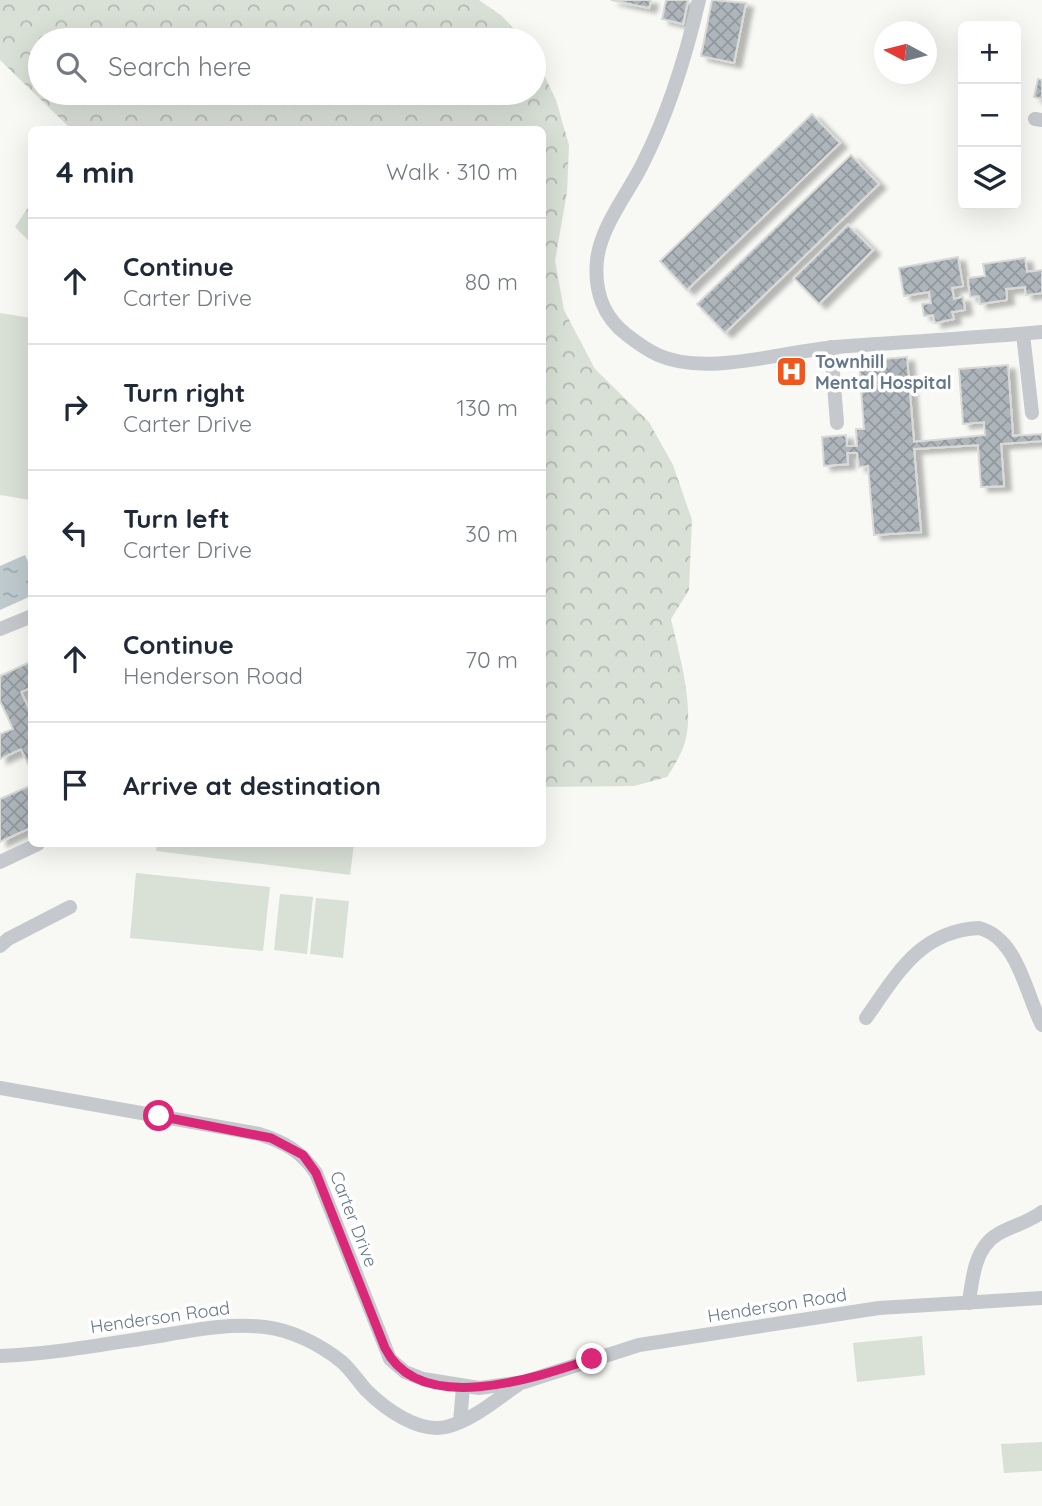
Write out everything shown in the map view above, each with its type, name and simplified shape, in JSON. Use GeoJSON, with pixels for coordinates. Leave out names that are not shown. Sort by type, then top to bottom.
{"type":"FeatureCollection","features":[{"type":"Feature","properties":{"kind":"street"},"geometry":{"type":"LineString","coordinates":[[699,0],[688,48],[643,163],[603,235],[597,259],[597,283],[603,309],[617,328],[659,356],[684,361],[737,360],[831,347],[1042,332]]}},
{"type":"Feature","properties":{"kind":"street"},"geometry":{"type":"LineString","coordinates":[[1023,334],[1032,413]]}},
{"type":"Feature","properties":{"kind":"street"},"geometry":{"type":"LineString","coordinates":[[831,347],[836,423]]}},
{"type":"Feature","properties":{"kind":"street"},"geometry":{"type":"LineString","coordinates":[[0,629],[28,618]]}},
{"type":"Feature","properties":{"kind":"street"},"geometry":{"type":"LineString","coordinates":[[0,862],[32,847]]}},
{"type":"Feature","properties":{"kind":"street"},"geometry":{"type":"LineString","coordinates":[[0,946],[8,939],[70,907]]}},
{"type":"Feature","properties":{"kind":"street"},"geometry":{"type":"LineString","coordinates":[[866,1018],[912,956],[931,940],[979,928],[993,935],[1013,958],[1042,1025]]}},
{"type":"Feature","properties":{"kind":"street","name":"Carter Drive"},"geometry":{"type":"LineString","coordinates":[[0,1088],[259,1134],[291,1147],[303,1155],[316,1173],[390,1359],[405,1371],[424,1380],[463,1387]]}},
{"type":"Feature","properties":{"kind":"street"},"geometry":{"type":"LineString","coordinates":[[969,1303],[976,1262],[985,1245],[996,1235],[1042,1212]]}},
{"type":"Feature","properties":{"kind":"street","name":"Henderson Road"},"geometry":{"type":"LineString","coordinates":[[463,1387],[524,1382],[639,1345],[879,1308],[1042,1298]]}},
{"type":"Feature","properties":{"kind":"street","name":"Henderson Road"},"geometry":{"type":"LineString","coordinates":[[0,1356],[39,1354],[205,1329],[243,1325],[269,1327],[322,1347],[344,1364],[367,1391],[409,1421],[434,1428],[460,1422],[524,1382]]}},
{"type":"Feature","properties":{"kind":"street"},"geometry":{"type":"LineString","coordinates":[[460,1422],[463,1387]]}},
{"type":"Feature","properties":{"kind":"green space"},"geometry":{"type":"Polygon","coordinates":[[[0,0],[479,0],[502,16],[513,28],[28,28],[28,87],[0,60],[0,0]]]}},
{"type":"Feature","properties":{"kind":"green space"},"geometry":{"type":"Polygon","coordinates":[[[546,79],[556,100],[569,145],[567,192],[555,261],[564,310],[595,369],[649,422],[673,465],[692,520],[689,590],[671,619],[685,684],[687,734],[676,763],[667,777],[634,786],[546,787],[546,126],[68,126],[46,105],[546,105],[546,79]]]}},
{"type":"Feature","properties":{"kind":"green space"},"geometry":{"type":"Polygon","coordinates":[[[28,208],[28,240],[15,227],[28,208]]]}},
{"type":"Feature","properties":{"kind":"green space"},"geometry":{"type":"Polygon","coordinates":[[[0,313],[28,318],[28,500],[0,495],[0,313]]]}},
{"type":"Feature","properties":{"kind":"green space"},"geometry":{"type":"Polygon","coordinates":[[[157,847],[354,847],[350,875],[156,851],[157,847]]]}},
{"type":"Feature","properties":{"kind":"green space"},"geometry":{"type":"Polygon","coordinates":[[[136,873],[270,887],[263,951],[130,938],[136,873]]]}},
{"type":"Feature","properties":{"kind":"green space"},"geometry":{"type":"Polygon","coordinates":[[[280,894],[313,897],[307,954],[274,950],[280,894]]]}},
{"type":"Feature","properties":{"kind":"green space"},"geometry":{"type":"Polygon","coordinates":[[[316,898],[349,901],[343,958],[310,954],[316,898]]]}},
{"type":"Feature","properties":{"kind":"green space"},"geometry":{"type":"Polygon","coordinates":[[[922,1336],[925,1375],[857,1382],[853,1343],[922,1336]]]}},
{"type":"Feature","properties":{"kind":"green space"},"geometry":{"type":"Polygon","coordinates":[[[1042,1442],[1042,1471],[1004,1473],[1001,1444],[1042,1442]]]}},
{"type":"Feature","properties":{"kind":"water"},"geometry":{"type":"Polygon","coordinates":[[[25,555],[28,562],[28,597],[0,610],[0,566],[25,555]]]}},
{"type":"Feature","properties":{"kind":"building"},"geometry":{"type":"Polygon","coordinates":[[[611,0],[651,0],[649,8],[611,0]]]}},
{"type":"Feature","properties":{"kind":"building"},"geometry":{"type":"Polygon","coordinates":[[[666,0],[688,0],[683,24],[662,19],[666,0]]]}},
{"type":"Feature","properties":{"kind":"building"},"geometry":{"type":"Polygon","coordinates":[[[712,0],[746,3],[734,63],[701,56],[712,0]]]}},
{"type":"Feature","properties":{"kind":"building"},"geometry":{"type":"Polygon","coordinates":[[[1038,79],[1042,80],[1042,99],[1034,97],[1038,79]]]}},
{"type":"Feature","properties":{"kind":"building"},"geometry":{"type":"Polygon","coordinates":[[[812,114],[840,143],[687,290],[660,261],[812,114]]]}},
{"type":"Feature","properties":{"kind":"building"},"geometry":{"type":"Polygon","coordinates":[[[851,155],[879,184],[725,333],[697,304],[851,155]]]}},
{"type":"Feature","properties":{"kind":"building"},"geometry":{"type":"Polygon","coordinates":[[[848,225],[873,250],[819,304],[794,278],[848,225]]]}},
{"type":"Feature","properties":{"kind":"building"},"geometry":{"type":"Polygon","coordinates":[[[958,257],[963,286],[952,288],[954,299],[963,297],[965,310],[952,312],[954,319],[935,323],[933,315],[924,316],[922,304],[931,303],[929,292],[904,296],[899,268],[958,257]]]}},
{"type":"Feature","properties":{"kind":"building"},"geometry":{"type":"Polygon","coordinates":[[[1025,258],[1027,272],[1042,270],[1042,293],[1026,295],[1025,287],[1006,289],[1007,300],[980,304],[979,296],[970,297],[968,278],[985,276],[983,264],[1025,258]]]}},
{"type":"Feature","properties":{"kind":"building"},"geometry":{"type":"Polygon","coordinates":[[[907,357],[914,442],[985,435],[984,422],[963,424],[959,369],[1008,365],[1013,436],[1042,434],[1042,441],[1001,444],[1004,486],[981,487],[978,445],[914,449],[921,532],[874,535],[868,466],[859,467],[857,453],[847,453],[848,464],[824,466],[822,437],[846,435],[847,446],[857,446],[856,429],[864,429],[859,361],[907,357]]]}},
{"type":"Feature","properties":{"kind":"building"},"geometry":{"type":"Polygon","coordinates":[[[28,663],[28,689],[21,692],[28,707],[28,764],[21,749],[0,759],[0,734],[13,729],[0,701],[0,676],[28,663]]]}},
{"type":"Feature","properties":{"kind":"building"},"geometry":{"type":"Polygon","coordinates":[[[28,787],[28,829],[0,842],[0,799],[28,787]]]}},
{"type":"Feature","properties":{"kind":"place","name":"Townhill Mental Hospital"},"geometry":{"type":"Point","coordinates":[792,371]}},
{"type":"Feature","properties":{"kind":"route"},"geometry":{"type":"LineString","coordinates":[[159,1116],[259,1134],[303,1155],[316,1173],[385,1348],[396,1366],[424,1380],[478,1388],[524,1382],[592,1359]]}}]}
